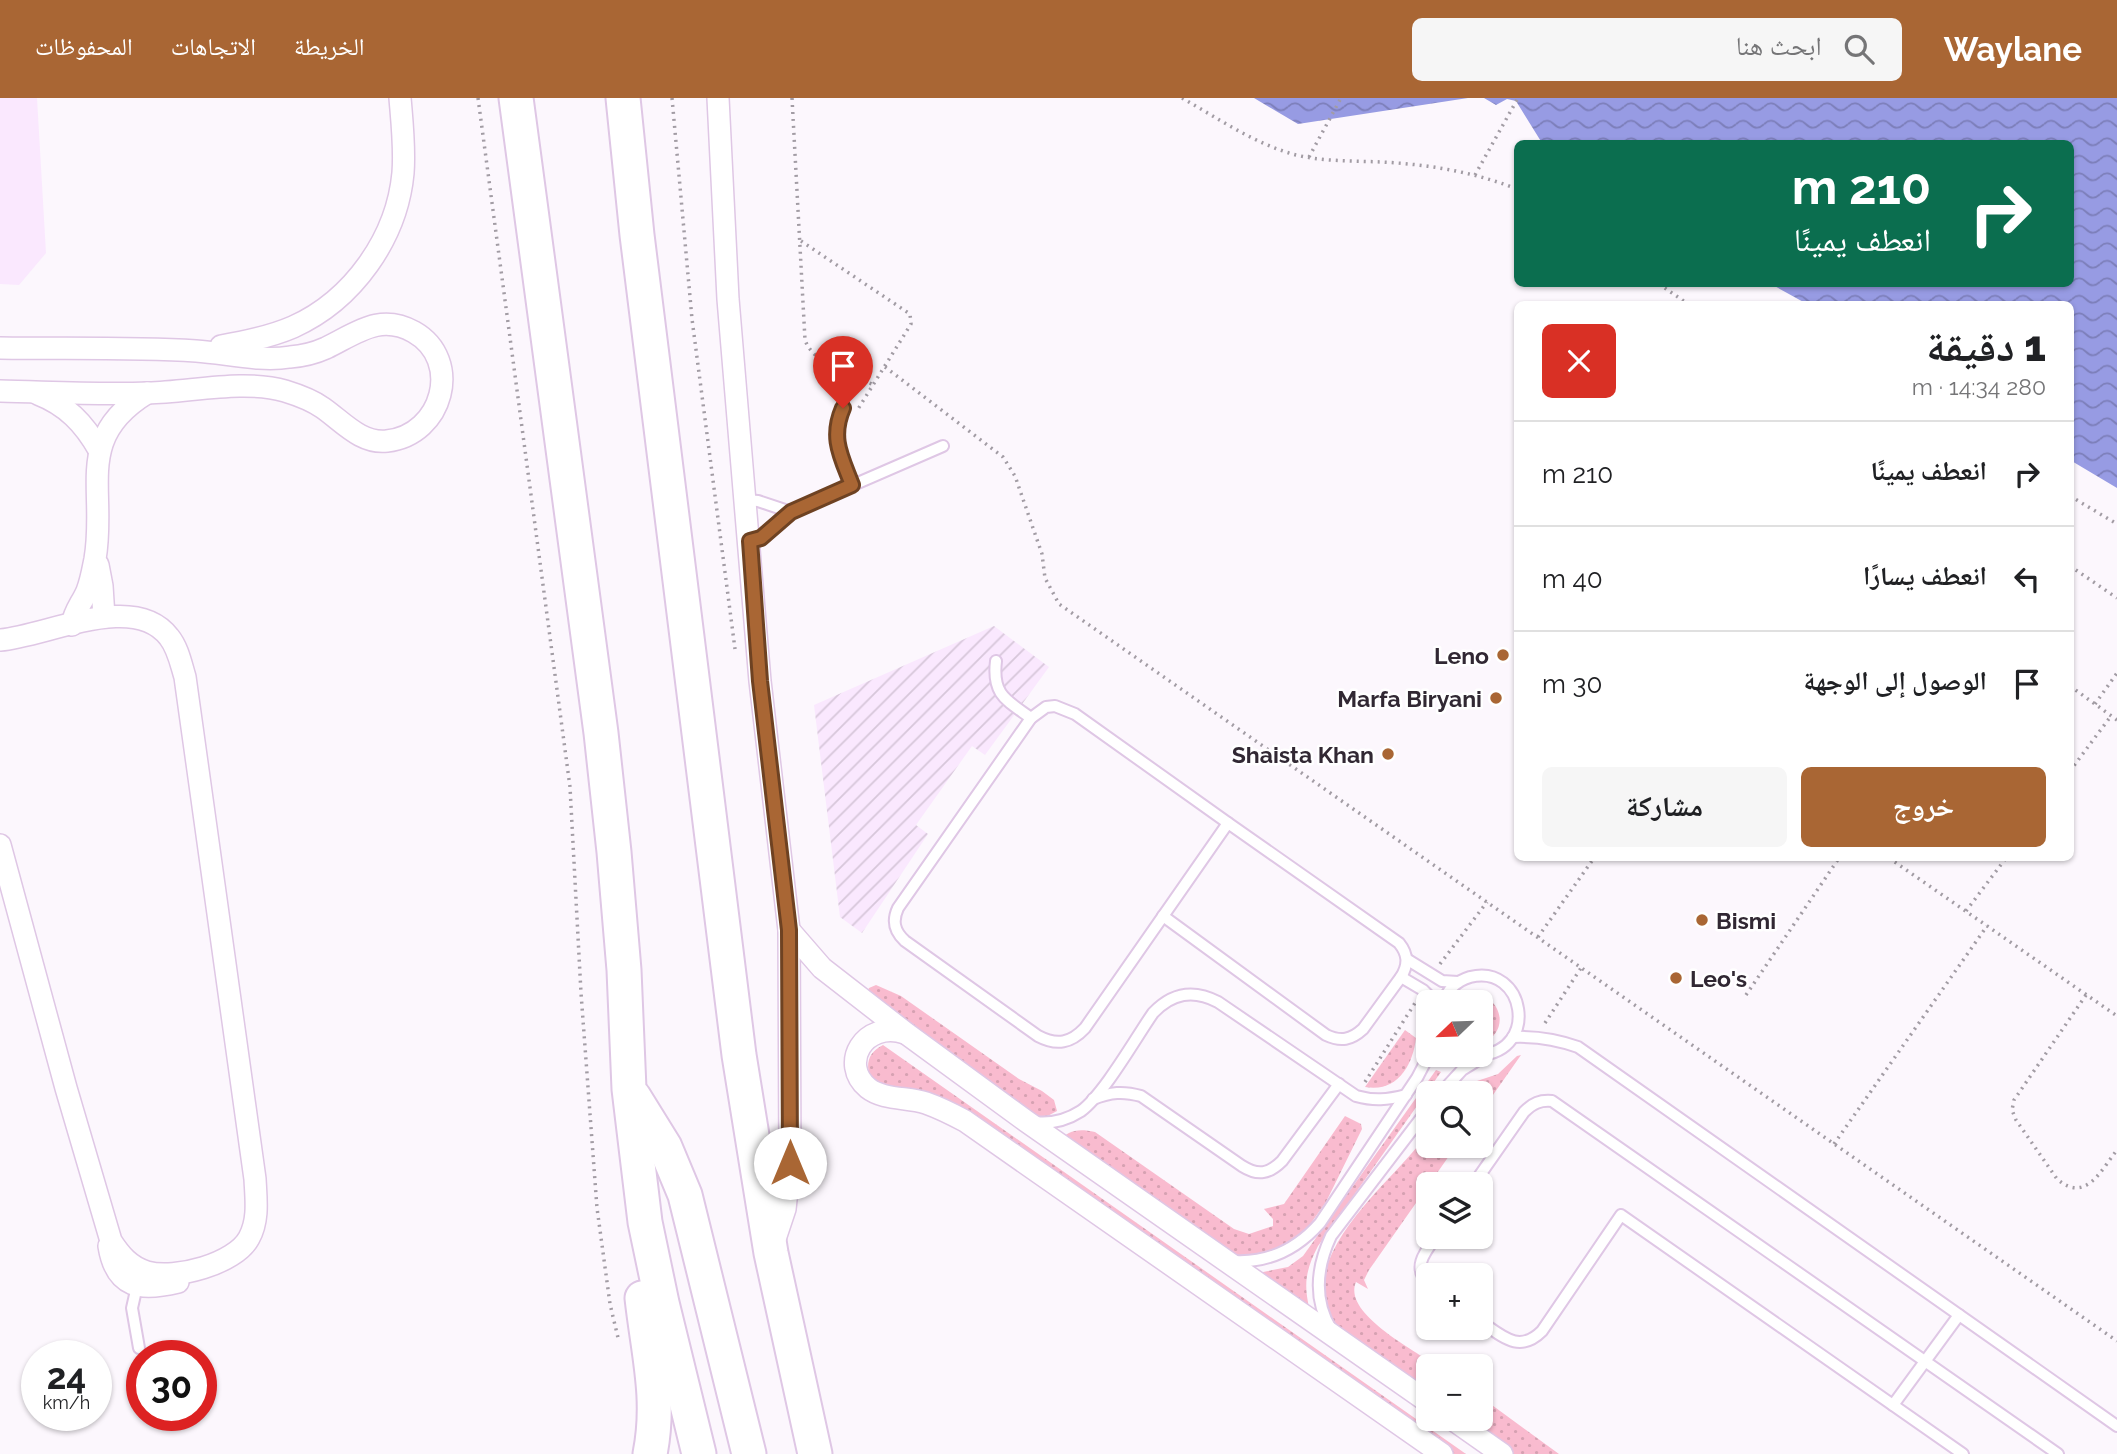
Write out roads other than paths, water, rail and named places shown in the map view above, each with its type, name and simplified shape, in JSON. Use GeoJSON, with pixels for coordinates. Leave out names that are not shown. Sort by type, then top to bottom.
{"type":"FeatureCollection","features":[{"type":"Feature","properties":{"kind":"main road"},"geometry":{"type":"LineString","coordinates":[[516,98],[604,760],[624,970],[629,1089],[645,1222],[699,1454]]}},
{"type":"Feature","properties":{"kind":"main road"},"geometry":{"type":"LineString","coordinates":[[624,98],[637,235],[739,1055],[771,1253],[815,1454]]}},
{"type":"Feature","properties":{"kind":"main road"},"geometry":{"type":"LineString","coordinates":[[629,1089],[659,1136],[685,1195],[749,1454]]}},
{"type":"Feature","properties":{"kind":"main road"},"geometry":{"type":"LineString","coordinates":[[645,1222],[641,1260],[642,1294],[656,1394],[656,1426],[650,1454]]}},
{"type":"Feature","properties":{"kind":"main road"},"geometry":{"type":"LineString","coordinates":[[802,1397],[830,1454]]}},
{"type":"Feature","properties":{"kind":"street"},"geometry":{"type":"LineString","coordinates":[[194,351],[256,340],[293,327],[327,307],[357,280],[379,248],[395,212],[403,173],[400,98]]}},
{"type":"Feature","properties":{"kind":"street"},"geometry":{"type":"LineString","coordinates":[[718,98],[728,299],[760,681],[789,930],[790,1163],[785,1209],[771,1253]]}},
{"type":"Feature","properties":{"kind":"street"},"geometry":{"type":"LineString","coordinates":[[0,348],[194,351],[280,359],[326,348],[369,326],[393,324],[416,333],[433,351],[442,374],[440,398],[429,420],[409,435],[386,441],[361,437],[322,407],[277,389],[252,387],[147,393],[0,391]]}},
{"type":"Feature","properties":{"kind":"street"},"geometry":{"type":"LineString","coordinates":[[32,391],[65,407],[79,419],[99,450]]}},
{"type":"Feature","properties":{"kind":"street"},"geometry":{"type":"LineString","coordinates":[[72,625],[74,612],[88,589],[96,556],[99,450],[113,423],[134,401],[147,393]]}},
{"type":"Feature","properties":{"kind":"street"},"geometry":{"type":"LineString","coordinates":[[96,556],[104,617]]}},
{"type":"Feature","properties":{"kind":"street"},"geometry":{"type":"LineString","coordinates":[[0,647],[10,639],[104,617],[141,618],[158,625],[170,638],[185,677],[256,1179],[267,1217],[267,1228],[259,1248],[252,1257],[234,1268],[194,1273],[145,1272],[131,1265],[111,1241],[51,1037],[0,845]]}},
{"type":"Feature","properties":{"kind":"street"},"geometry":{"type":"LineString","coordinates":[[789,930],[822,968],[908,1034],[1026,1121],[1416,1394]]}},
{"type":"Feature","properties":{"kind":"street"},"geometry":{"type":"LineString","coordinates":[[908,1034],[894,1030],[880,1031],[863,1043],[856,1063],[859,1077],[869,1088],[881,1094],[925,1103],[965,1121],[1442,1454]]}},
{"type":"Feature","properties":{"kind":"street"},"geometry":{"type":"LineString","coordinates":[[107,1227],[112,1261],[117,1272],[137,1286],[159,1287],[194,1273]]}},
{"type":"Feature","properties":{"kind":"street"},"geometry":{"type":"LineString","coordinates":[[1469,1431],[1502,1454]]}},
{"type":"Feature","properties":{"kind":"lane"},"geometry":{"type":"LineString","coordinates":[[843,408],[836,430],[837,441],[852,485]]}},
{"type":"Feature","properties":{"kind":"lane"},"geometry":{"type":"LineString","coordinates":[[750,541],[761,538],[791,512],[943,446]]}},
{"type":"Feature","properties":{"kind":"lane"},"geometry":{"type":"LineString","coordinates":[[746,500],[758,500],[791,512]]}},
{"type":"Feature","properties":{"kind":"lane"},"geometry":{"type":"LineString","coordinates":[[996,661],[997,689],[1031,718]]}},
{"type":"Feature","properties":{"kind":"lane"},"geometry":{"type":"LineString","coordinates":[[1163,916],[1336,1040],[1346,1040],[1363,1029],[1401,977],[1408,960],[1399,943],[1075,714],[1055,706],[1046,707],[1031,718],[898,908],[894,916],[894,926],[898,934],[1038,1036],[1050,1042],[1064,1043],[1076,1038],[1085,1028],[1163,916],[1228,823]]}},
{"type":"Feature","properties":{"kind":"lane"},"geometry":{"type":"LineString","coordinates":[[1408,960],[1442,981],[1458,982],[1478,976],[1489,977],[1508,987],[1514,996],[1520,1017],[1513,1037],[1493,1052]]}},
{"type":"Feature","properties":{"kind":"lane"},"geometry":{"type":"LineString","coordinates":[[1401,977],[1423,990]]}},
{"type":"Feature","properties":{"kind":"lane"},"geometry":{"type":"LineString","coordinates":[[1450,990],[1458,982]]}},
{"type":"Feature","properties":{"kind":"lane"},"geometry":{"type":"LineString","coordinates":[[1026,1121],[1045,1123],[1063,1120],[1080,1112],[1093,1099],[1153,1013],[1176,996],[1191,993],[1205,995],[1218,1002],[1356,1096],[1372,1100],[1390,1100],[1406,1095]]}},
{"type":"Feature","properties":{"kind":"lane"},"geometry":{"type":"LineString","coordinates":[[1513,1037],[1558,1040],[1596,1059],[2117,1426]]}},
{"type":"Feature","properties":{"kind":"lane"},"geometry":{"type":"LineString","coordinates":[[1224,1260],[1246,1262],[1267,1258],[1306,1240],[1406,1095],[1422,1068]]}},
{"type":"Feature","properties":{"kind":"lane"},"geometry":{"type":"LineString","coordinates":[[1452,1081],[1465,1068]]}},
{"type":"Feature","properties":{"kind":"lane"},"geometry":{"type":"LineString","coordinates":[[1093,1099],[1108,1093],[1125,1091],[1141,1096],[1242,1166],[1252,1172],[1263,1173],[1274,1169],[1282,1161],[1339,1084]]}},
{"type":"Feature","properties":{"kind":"lane"},"geometry":{"type":"LineString","coordinates":[[1482,1172],[1524,1112],[1532,1104],[1542,1100],[1552,1101],[2058,1454]]}},
{"type":"Feature","properties":{"kind":"lane"},"geometry":{"type":"LineString","coordinates":[[1338,1340],[1322,1307],[1319,1280],[1324,1252],[1331,1236],[1416,1125]]}},
{"type":"Feature","properties":{"kind":"lane"},"geometry":{"type":"LineString","coordinates":[[1493,1329],[1514,1342],[1535,1339],[1621,1215],[1963,1454]]}},
{"type":"Feature","properties":{"kind":"lane"},"geometry":{"type":"LineString","coordinates":[[137,1286],[132,1308],[138,1340]]}},
{"type":"Feature","properties":{"kind":"lane"},"geometry":{"type":"LineString","coordinates":[[1893,1405],[1959,1315]]}},
{"type":"Feature","properties":{"kind":"water"},"geometry":{"type":"Polygon","coordinates":[[[1254,98],[1468,98],[1298,124],[1254,98]]]}},
{"type":"Feature","properties":{"kind":"water"},"geometry":{"type":"Polygon","coordinates":[[[1484,98],[2117,98],[2117,488],[2074,462],[2074,301],[1802,301],[1776,287],[2074,287],[2074,140],[1540,140],[1516,101],[1507,99],[1496,105],[1484,98]]]}},
{"type":"Feature","properties":{"kind":"place","name":"Leno"},"geometry":{"type":"Point","coordinates":[1503,655]}},
{"type":"Feature","properties":{"kind":"place","name":"Marfa Biryani"},"geometry":{"type":"Point","coordinates":[1496,698]}},
{"type":"Feature","properties":{"kind":"place","name":"Shaista Khan"},"geometry":{"type":"Point","coordinates":[1388,754]}},
{"type":"Feature","properties":{"kind":"place","name":"Bismi"},"geometry":{"type":"Point","coordinates":[1702,920]}},
{"type":"Feature","properties":{"kind":"place","name":"Leo's"},"geometry":{"type":"Point","coordinates":[1676,978]}}]}
